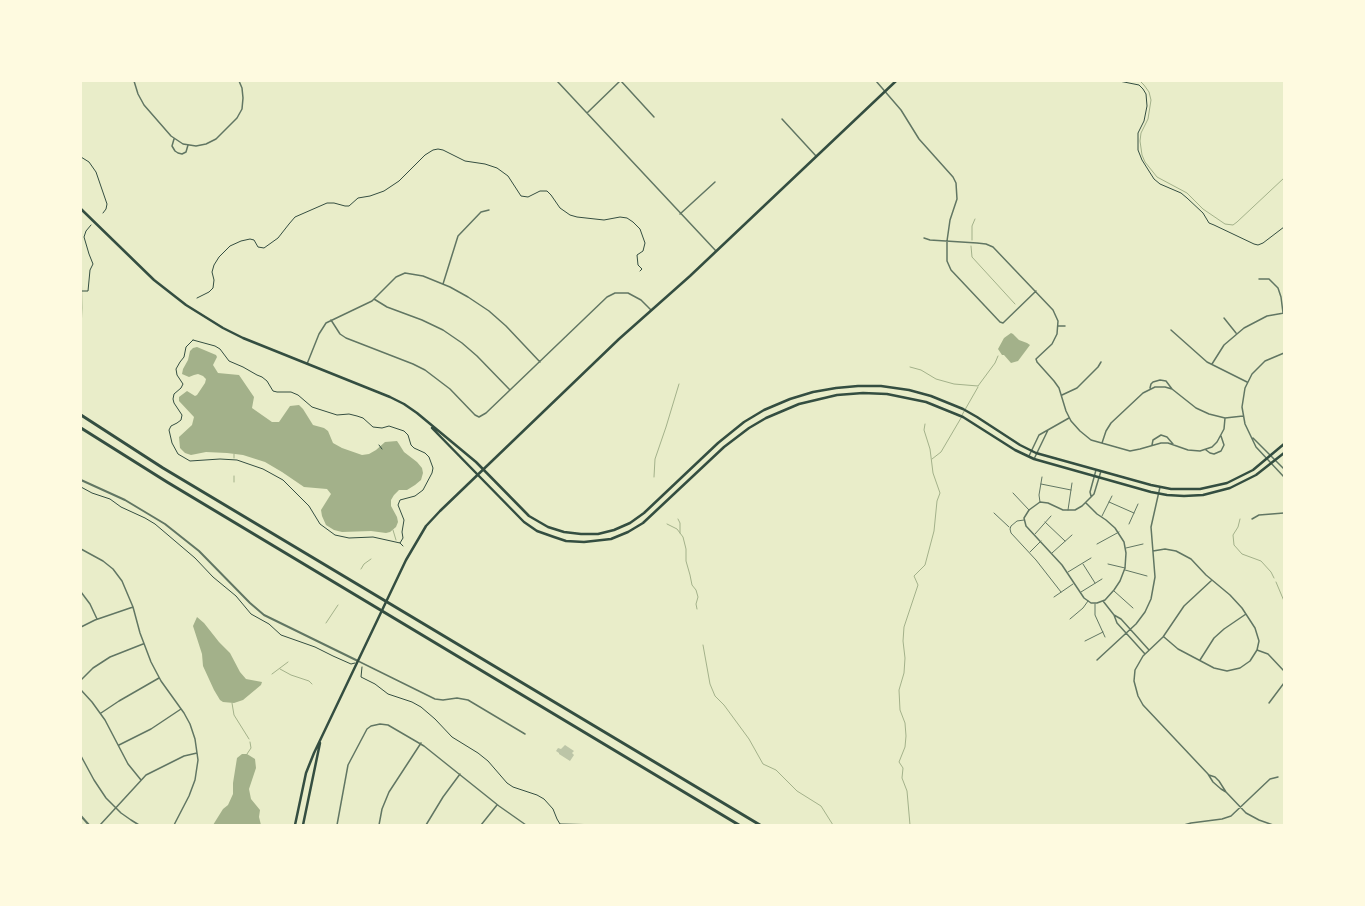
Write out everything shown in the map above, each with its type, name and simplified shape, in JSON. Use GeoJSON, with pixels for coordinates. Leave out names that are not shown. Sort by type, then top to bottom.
{"type":"FeatureCollection","features":[{"type":"Feature","properties":{"kind":"highway"},"geometry":{"type":"LineString","coordinates":[[81,415],[163,468],[760,825]]}},
{"type":"Feature","properties":{"kind":"highway"},"geometry":{"type":"LineString","coordinates":[[81,428],[167,482],[739,825]]}},
{"type":"Feature","properties":{"kind":"main road"},"geometry":{"type":"LineString","coordinates":[[295,825],[307,770],[320,740],[409,554],[423,531],[440,511],[585,371],[716,252],[896,81]]}},
{"type":"Feature","properties":{"kind":"main road"},"geometry":{"type":"LineString","coordinates":[[81,209],[154,280],[186,305],[223,328],[243,338],[396,400],[411,409],[484,470],[520,509],[538,522],[564,532],[598,534],[620,528],[639,517],[731,432],[759,413],[790,399],[830,388],[875,386],[909,390],[948,402],[977,417],[1020,445],[1036,453],[1160,487],[1188,490],[1215,486],[1243,476],[1271,456],[1284,444]]}},
{"type":"Feature","properties":{"kind":"main road"},"geometry":{"type":"LineString","coordinates":[[425,420],[524,522],[537,530],[554,537],[566,541],[584,542],[601,541],[621,536],[643,524],[724,447],[738,436],[766,418],[783,410],[820,398],[863,393],[904,397],[926,402],[947,410],[973,423],[1028,457],[1100,478],[1173,496],[1190,496],[1214,493],[1230,488],[1246,481],[1272,464],[1284,453]]}},
{"type":"Feature","properties":{"kind":"main road"},"geometry":{"type":"LineString","coordinates":[[303,825],[320,740]]}},
{"type":"Feature","properties":{"kind":"street"},"geometry":{"type":"LineString","coordinates":[[134,81],[138,94],[144,105],[174,139],[188,145],[201,145],[211,142],[220,136],[237,118],[242,109],[243,98],[242,88],[239,81]]}},
{"type":"Feature","properties":{"kind":"street"},"geometry":{"type":"LineString","coordinates":[[557,81],[716,252]]}},
{"type":"Feature","properties":{"kind":"street"},"geometry":{"type":"LineString","coordinates":[[587,113],[620,81],[654,117]]}},
{"type":"Feature","properties":{"kind":"street"},"geometry":{"type":"LineString","coordinates":[[876,81],[901,110],[919,139],[953,177],[956,183],[957,199],[950,220],[947,241],[947,261],[952,270],[1002,323],[1036,292]]}},
{"type":"Feature","properties":{"kind":"street"},"geometry":{"type":"LineString","coordinates":[[782,119],[816,156]]}},
{"type":"Feature","properties":{"kind":"street"},"geometry":{"type":"LineString","coordinates":[[174,139],[172,146],[178,153],[182,154],[186,152],[188,145]]}},
{"type":"Feature","properties":{"kind":"street"},"geometry":{"type":"LineString","coordinates":[[680,214],[715,182]]}},
{"type":"Feature","properties":{"kind":"street"},"geometry":{"type":"LineString","coordinates":[[443,284],[458,236],[481,212],[489,210]]}},
{"type":"Feature","properties":{"kind":"street"},"geometry":{"type":"LineString","coordinates":[[924,238],[930,240],[986,244],[993,247],[1053,310],[1058,326],[1057,334],[1052,344],[1036,359],[1054,381],[1062,395],[1069,418],[1085,436],[1091,440],[1130,451],[1160,443],[1173,444],[1195,452],[1212,447],[1221,436],[1224,429],[1225,418]]}},
{"type":"Feature","properties":{"kind":"street"},"geometry":{"type":"LineString","coordinates":[[307,364],[322,328],[331,320],[363,307],[374,299],[396,277],[405,274],[424,276],[468,297],[489,311],[506,326],[540,362]]}},
{"type":"Feature","properties":{"kind":"street"},"geometry":{"type":"LineString","coordinates":[[1212,365],[1224,345],[1236,333],[1258,320],[1284,313],[1278,288],[1269,279],[1259,279]]}},
{"type":"Feature","properties":{"kind":"street"},"geometry":{"type":"LineString","coordinates":[[331,320],[340,334],[346,338],[425,370],[450,389],[475,416],[479,417],[486,413],[540,362],[602,300],[615,293],[628,292],[636,296],[651,310]]}},
{"type":"Feature","properties":{"kind":"street"},"geometry":{"type":"LineString","coordinates":[[374,299],[387,307],[422,320],[443,330],[462,343],[477,356],[510,390]]}},
{"type":"Feature","properties":{"kind":"street"},"geometry":{"type":"LineString","coordinates":[[1224,318],[1236,333]]}},
{"type":"Feature","properties":{"kind":"street"},"geometry":{"type":"LineString","coordinates":[[1058,326],[1065,326]]}},
{"type":"Feature","properties":{"kind":"street"},"geometry":{"type":"LineString","coordinates":[[1171,330],[1199,356],[1212,365],[1247,382]]}},
{"type":"Feature","properties":{"kind":"street"},"geometry":{"type":"LineString","coordinates":[[1284,353],[1271,357],[1259,366],[1247,382],[1242,400],[1243,416],[1247,429],[1256,447],[1284,477]]}},
{"type":"Feature","properties":{"kind":"street"},"geometry":{"type":"LineString","coordinates":[[1062,395],[1077,388],[1101,362]]}},
{"type":"Feature","properties":{"kind":"street"},"geometry":{"type":"LineString","coordinates":[[1150,389],[1151,384],[1160,380],[1166,381],[1196,408],[1209,414],[1225,418],[1243,416]]}},
{"type":"Feature","properties":{"kind":"street"},"geometry":{"type":"LineString","coordinates":[[1102,443],[1106,431],[1111,423],[1143,393],[1150,389],[1165,387],[1172,388]]}},
{"type":"Feature","properties":{"kind":"street"},"geometry":{"type":"LineString","coordinates":[[1028,457],[1039,435],[1069,418]]}},
{"type":"Feature","properties":{"kind":"street"},"geometry":{"type":"LineString","coordinates":[[1034,459],[1048,430]]}},
{"type":"Feature","properties":{"kind":"street"},"geometry":{"type":"LineString","coordinates":[[1152,444],[1153,440],[1161,435],[1167,437],[1173,444]]}},
{"type":"Feature","properties":{"kind":"street"},"geometry":{"type":"LineString","coordinates":[[1206,450],[1214,454],[1221,451],[1224,445],[1221,436]]}},
{"type":"Feature","properties":{"kind":"street"},"geometry":{"type":"LineString","coordinates":[[1252,438],[1256,440],[1284,469]]}},
{"type":"Feature","properties":{"kind":"street"},"geometry":{"type":"LineString","coordinates":[[1091,496],[1090,492],[1096,470]]}},
{"type":"Feature","properties":{"kind":"street"},"geometry":{"type":"LineString","coordinates":[[1086,503],[1111,523],[1119,532],[1126,548],[1125,569],[1120,581],[1114,590],[1103,601],[1095,603],[1088,601],[1080,592],[1052,553],[1026,526],[1024,520],[1025,515],[1029,510],[1040,502],[1048,503],[1059,509],[1068,510],[1078,508],[1086,503],[1094,494],[1101,471]]}},
{"type":"Feature","properties":{"kind":"street"},"geometry":{"type":"LineString","coordinates":[[81,480],[117,495],[165,524],[199,552],[264,615],[435,699],[443,700],[457,698],[468,700],[525,734]]}},
{"type":"Feature","properties":{"kind":"street"},"geometry":{"type":"LineString","coordinates":[[1097,660],[1130,629],[1145,612],[1153,591],[1156,577],[1151,527],[1160,487]]}},
{"type":"Feature","properties":{"kind":"street"},"geometry":{"type":"LineString","coordinates":[[1252,519],[1259,516],[1284,512]]}},
{"type":"Feature","properties":{"kind":"street"},"geometry":{"type":"LineString","coordinates":[[81,549],[97,556],[113,570],[124,585],[133,607],[144,644],[159,678],[181,709],[190,724],[196,739],[198,753],[197,769],[193,785],[174,825]]}},
{"type":"Feature","properties":{"kind":"street"},"geometry":{"type":"LineString","coordinates":[[1153,551],[1171,550],[1182,553],[1191,559],[1233,598],[1246,614],[1257,632],[1259,641],[1257,650],[1250,661],[1240,668],[1232,671],[1218,669],[1178,649],[1164,637]]}},
{"type":"Feature","properties":{"kind":"street"},"geometry":{"type":"LineString","coordinates":[[1212,580],[1184,606],[1164,637],[1145,654],[1138,665],[1134,676],[1134,686],[1143,705],[1221,789],[1226,792]]}},
{"type":"Feature","properties":{"kind":"street"},"geometry":{"type":"LineString","coordinates":[[81,592],[90,604],[97,620]]}},
{"type":"Feature","properties":{"kind":"street"},"geometry":{"type":"LineString","coordinates":[[1103,601],[1114,615],[1117,623],[1127,631],[1145,654]]}},
{"type":"Feature","properties":{"kind":"street"},"geometry":{"type":"LineString","coordinates":[[81,627],[133,607]]}},
{"type":"Feature","properties":{"kind":"street"},"geometry":{"type":"LineString","coordinates":[[1200,660],[1214,638],[1246,614]]}},
{"type":"Feature","properties":{"kind":"street"},"geometry":{"type":"LineString","coordinates":[[1114,615],[1121,619],[1150,650]]}},
{"type":"Feature","properties":{"kind":"street"},"geometry":{"type":"LineString","coordinates":[[81,680],[92,669],[110,657],[144,644]]}},
{"type":"Feature","properties":{"kind":"street"},"geometry":{"type":"LineString","coordinates":[[1257,650],[1268,654],[1284,671]]}},
{"type":"Feature","properties":{"kind":"street"},"geometry":{"type":"LineString","coordinates":[[100,713],[159,678]]}},
{"type":"Feature","properties":{"kind":"street"},"geometry":{"type":"LineString","coordinates":[[1269,703],[1284,683]]}},
{"type":"Feature","properties":{"kind":"street"},"geometry":{"type":"LineString","coordinates":[[81,690],[100,713],[128,764],[141,780]]}},
{"type":"Feature","properties":{"kind":"street"},"geometry":{"type":"LineString","coordinates":[[118,746],[151,729],[181,709]]}},
{"type":"Feature","properties":{"kind":"street"},"geometry":{"type":"LineString","coordinates":[[337,825],[348,765],[367,729],[371,726],[380,724],[388,725],[421,743],[497,805],[526,825]]}},
{"type":"Feature","properties":{"kind":"street"},"geometry":{"type":"LineString","coordinates":[[379,825],[382,809],[389,792],[421,743]]}},
{"type":"Feature","properties":{"kind":"street"},"geometry":{"type":"LineString","coordinates":[[100,825],[146,775],[157,768],[184,756],[198,753]]}},
{"type":"Feature","properties":{"kind":"street"},"geometry":{"type":"LineString","coordinates":[[81,756],[100,790],[115,808],[139,825]]}},
{"type":"Feature","properties":{"kind":"street"},"geometry":{"type":"LineString","coordinates":[[426,825],[443,796],[460,774]]}},
{"type":"Feature","properties":{"kind":"street"},"geometry":{"type":"LineString","coordinates":[[1208,774],[1215,777],[1219,781],[1226,792],[1240,808],[1259,820],[1273,825]]}},
{"type":"Feature","properties":{"kind":"street"},"geometry":{"type":"LineString","coordinates":[[1184,825],[1222,819],[1231,816],[1270,779],[1278,777]]}},
{"type":"Feature","properties":{"kind":"street"},"geometry":{"type":"LineString","coordinates":[[481,825],[497,805]]}},
{"type":"Feature","properties":{"kind":"street"},"geometry":{"type":"LineString","coordinates":[[81,816],[89,825]]}},
{"type":"Feature","properties":{"kind":"lane"},"geometry":{"type":"LineString","coordinates":[[1040,502],[1039,498],[1042,477]]}},
{"type":"Feature","properties":{"kind":"lane"},"geometry":{"type":"LineString","coordinates":[[1068,510],[1072,483]]}},
{"type":"Feature","properties":{"kind":"lane"},"geometry":{"type":"LineString","coordinates":[[1041,484],[1071,490]]}},
{"type":"Feature","properties":{"kind":"lane"},"geometry":{"type":"LineString","coordinates":[[1013,493],[1029,510]]}},
{"type":"Feature","properties":{"kind":"lane"},"geometry":{"type":"LineString","coordinates":[[1102,517],[1112,496]]}},
{"type":"Feature","properties":{"kind":"lane"},"geometry":{"type":"LineString","coordinates":[[1109,502],[1134,513]]}},
{"type":"Feature","properties":{"kind":"lane"},"geometry":{"type":"LineString","coordinates":[[1129,524],[1138,504]]}},
{"type":"Feature","properties":{"kind":"lane"},"geometry":{"type":"LineString","coordinates":[[994,512],[1007,526],[1010,527],[1011,533],[1047,572],[1061,592]]}},
{"type":"Feature","properties":{"kind":"lane"},"geometry":{"type":"LineString","coordinates":[[1035,534],[1051,516]]}},
{"type":"Feature","properties":{"kind":"lane"},"geometry":{"type":"LineString","coordinates":[[1010,527],[1015,522],[1024,520]]}},
{"type":"Feature","properties":{"kind":"lane"},"geometry":{"type":"LineString","coordinates":[[1045,522],[1065,542]]}},
{"type":"Feature","properties":{"kind":"lane"},"geometry":{"type":"LineString","coordinates":[[1097,544],[1119,532]]}},
{"type":"Feature","properties":{"kind":"lane"},"geometry":{"type":"LineString","coordinates":[[1052,553],[1072,535]]}},
{"type":"Feature","properties":{"kind":"lane"},"geometry":{"type":"LineString","coordinates":[[1029,552],[1042,541]]}},
{"type":"Feature","properties":{"kind":"lane"},"geometry":{"type":"LineString","coordinates":[[1126,548],[1143,544]]}},
{"type":"Feature","properties":{"kind":"lane"},"geometry":{"type":"LineString","coordinates":[[1067,572],[1091,558]]}},
{"type":"Feature","properties":{"kind":"lane"},"geometry":{"type":"LineString","coordinates":[[1082,563],[1095,583]]}},
{"type":"Feature","properties":{"kind":"lane"},"geometry":{"type":"LineString","coordinates":[[1108,564],[1147,576]]}},
{"type":"Feature","properties":{"kind":"lane"},"geometry":{"type":"LineString","coordinates":[[1080,592],[1102,579]]}},
{"type":"Feature","properties":{"kind":"lane"},"geometry":{"type":"LineString","coordinates":[[1054,597],[1075,583]]}},
{"type":"Feature","properties":{"kind":"lane"},"geometry":{"type":"LineString","coordinates":[[1114,590],[1133,608]]}},
{"type":"Feature","properties":{"kind":"lane"},"geometry":{"type":"LineString","coordinates":[[1070,619],[1083,608],[1088,601]]}},
{"type":"Feature","properties":{"kind":"lane"},"geometry":{"type":"LineString","coordinates":[[1095,603],[1095,615],[1105,637]]}},
{"type":"Feature","properties":{"kind":"lane"},"geometry":{"type":"LineString","coordinates":[[1085,641],[1103,632]]}},
{"type":"Feature","properties":{"kind":"path"},"geometry":{"type":"LineString","coordinates":[[1119,81],[1139,85],[1144,89],[1146,94],[1147,106],[1144,121],[1138,132],[1138,150],[1145,166],[1154,179],[1160,184],[1181,193],[1214,225],[1254,244],[1258,245],[1263,243],[1284,228]]}},
{"type":"Feature","properties":{"kind":"path"},"geometry":{"type":"LineString","coordinates":[[197,298],[212,290],[214,283],[212,272],[214,264],[230,246],[242,240],[250,239],[254,240],[258,247],[264,248],[278,238],[288,224],[296,217],[326,203],[349,206],[358,198],[384,191],[399,182],[425,155],[438,149],[465,161],[485,164],[497,168],[508,176],[521,196],[528,196],[540,191],[547,191],[551,194],[560,208],[570,215],[604,220],[620,216],[627,218],[637,225],[644,238],[645,248],[638,254],[637,258],[638,265],[642,269],[640,271]]}},
{"type":"Feature","properties":{"kind":"path"},"geometry":{"type":"LineString","coordinates":[[81,157],[88,162],[96,172],[107,204],[103,213]]}},
{"type":"Feature","properties":{"kind":"path"},"geometry":{"type":"LineString","coordinates":[[81,292],[88,291],[90,270],[93,264],[84,237],[86,231],[91,225]]}},
{"type":"Feature","properties":{"kind":"path"},"geometry":{"type":"LineString","coordinates":[[400,543],[403,538],[402,532],[404,520],[398,505],[400,500],[415,496],[423,490],[433,468],[429,456],[414,448],[408,435],[404,431],[393,427],[373,427],[363,418],[349,414],[337,415],[312,406],[291,392],[273,391],[267,381],[262,377],[229,361],[220,349],[215,346],[193,340],[186,347],[184,357],[176,369],[177,375],[183,384],[174,394],[173,399],[182,415],[181,420],[170,426],[169,430],[172,443],[178,454],[190,461],[220,459],[237,460],[263,469],[283,480],[309,506],[320,524],[335,535],[349,538],[373,537],[400,543],[403,546]]}},
{"type":"Feature","properties":{"kind":"path"},"geometry":{"type":"LineString","coordinates":[[379,445],[382,449]]}},
{"type":"Feature","properties":{"kind":"path"},"geometry":{"type":"LineString","coordinates":[[81,487],[92,493],[110,499],[121,507],[155,524],[190,553],[213,577],[236,596],[251,614],[269,624],[281,635],[315,647],[351,664],[354,662]]}},
{"type":"Feature","properties":{"kind":"path"},"geometry":{"type":"LineString","coordinates":[[363,666],[361,677],[375,684],[388,694],[404,698],[421,707],[452,737],[488,761],[507,783],[513,787],[536,794],[544,799],[553,809],[560,824],[608,825]]}},
{"type":"Feature","properties":{"kind":"shaded area"},"geometry":{"type":"Polygon","coordinates":[[[1011,333],[1019,340],[1030,345],[1018,361],[1011,363],[998,349],[1004,338],[1011,333]]]}},
{"type":"Feature","properties":{"kind":"shaded area"},"geometry":{"type":"Polygon","coordinates":[[[197,347],[216,355],[217,357],[213,365],[218,373],[239,375],[254,397],[252,408],[272,422],[279,422],[290,406],[299,405],[313,425],[324,428],[328,431],[333,443],[342,448],[362,455],[369,454],[385,442],[397,441],[404,452],[422,468],[423,473],[421,480],[407,490],[399,490],[391,500],[391,506],[398,522],[396,527],[390,532],[386,533],[371,531],[342,532],[334,530],[326,525],[322,516],[321,510],[331,494],[327,489],[304,487],[265,462],[243,455],[206,452],[191,455],[185,453],[180,448],[179,437],[192,425],[194,417],[179,401],[179,397],[187,391],[195,396],[197,395],[206,379],[198,374],[189,377],[182,374],[190,351],[197,347]]]}},
{"type":"Feature","properties":{"kind":"shaded area"},"geometry":{"type":"Polygon","coordinates":[[[197,617],[230,653],[240,672],[246,679],[262,682],[261,685],[243,700],[234,703],[223,702],[214,690],[203,666],[202,654],[193,626],[197,617]]]}},
{"type":"Feature","properties":{"kind":"shaded area"},"geometry":{"type":"Polygon","coordinates":[[[242,754],[247,754],[255,759],[256,768],[249,789],[251,799],[260,810],[259,817],[261,825],[213,825],[223,809],[228,805],[233,794],[233,783],[237,758],[242,754]]]}},
{"type":"Feature","properties":{"kind":"building"},"geometry":{"type":"Polygon","coordinates":[[[565,745],[574,751],[572,753],[574,755],[570,761],[556,751],[558,748],[561,749],[565,745]]]}},
{"type":"Feature","properties":{"kind":"waterway"},"geometry":{"type":"LineString","coordinates":[[1140,81],[1149,92],[1151,100],[1148,119],[1141,133],[1140,141],[1142,155],[1145,162],[1157,177],[1187,193],[1203,209],[1225,224],[1233,225],[1237,222],[1284,178]]}},
{"type":"Feature","properties":{"kind":"waterway"},"geometry":{"type":"LineString","coordinates":[[972,240],[972,226],[975,219]]}},
{"type":"Feature","properties":{"kind":"waterway"},"geometry":{"type":"LineString","coordinates":[[971,246],[972,257],[1015,304]]}},
{"type":"Feature","properties":{"kind":"waterway"},"geometry":{"type":"LineString","coordinates":[[81,260],[81,329]]}},
{"type":"Feature","properties":{"kind":"waterway"},"geometry":{"type":"LineString","coordinates":[[910,367],[921,370],[936,379],[954,384],[978,386],[995,363],[998,356]]}},
{"type":"Feature","properties":{"kind":"waterway"},"geometry":{"type":"LineString","coordinates":[[654,477],[655,459],[679,384]]}},
{"type":"Feature","properties":{"kind":"waterway"},"geometry":{"type":"LineString","coordinates":[[962,415],[978,387]]}},
{"type":"Feature","properties":{"kind":"waterway"},"geometry":{"type":"LineString","coordinates":[[932,459],[941,452],[961,418]]}},
{"type":"Feature","properties":{"kind":"waterway"},"geometry":{"type":"LineString","coordinates":[[910,825],[907,791],[902,778],[903,768],[899,762],[905,747],[906,736],[905,723],[900,710],[899,690],[904,673],[904,627],[918,585],[914,576],[925,565],[934,531],[937,501],[940,493],[933,473],[930,449],[924,430],[925,424]]}},
{"type":"Feature","properties":{"kind":"waterway"},"geometry":{"type":"LineString","coordinates":[[234,476],[234,482]]}},
{"type":"Feature","properties":{"kind":"waterway"},"geometry":{"type":"LineString","coordinates":[[678,519],[680,523],[680,533]]}},
{"type":"Feature","properties":{"kind":"waterway"},"geometry":{"type":"LineString","coordinates":[[1240,519],[1238,527],[1233,535],[1234,545],[1242,554],[1261,561],[1271,572],[1274,578]]}},
{"type":"Feature","properties":{"kind":"waterway"},"geometry":{"type":"LineString","coordinates":[[667,524],[677,529],[683,537],[686,549],[686,561],[692,585],[696,590],[698,597],[696,604],[697,609]]}},
{"type":"Feature","properties":{"kind":"waterway"},"geometry":{"type":"LineString","coordinates":[[393,530],[396,540]]}},
{"type":"Feature","properties":{"kind":"waterway"},"geometry":{"type":"LineString","coordinates":[[361,569],[364,564],[371,559]]}},
{"type":"Feature","properties":{"kind":"waterway"},"geometry":{"type":"LineString","coordinates":[[1276,582],[1284,601]]}},
{"type":"Feature","properties":{"kind":"waterway"},"geometry":{"type":"LineString","coordinates":[[326,623],[338,605]]}},
{"type":"Feature","properties":{"kind":"waterway"},"geometry":{"type":"LineString","coordinates":[[703,645],[710,684],[715,696],[724,705],[749,739],[763,764],[776,770],[797,791],[821,806],[833,825]]}},
{"type":"Feature","properties":{"kind":"waterway"},"geometry":{"type":"LineString","coordinates":[[272,674],[288,662]]}},
{"type":"Feature","properties":{"kind":"waterway"},"geometry":{"type":"LineString","coordinates":[[280,669],[291,675],[309,681],[312,684]]}},
{"type":"Feature","properties":{"kind":"waterway"},"geometry":{"type":"LineString","coordinates":[[232,703],[234,715],[249,739]]}},
{"type":"Feature","properties":{"kind":"waterway"},"geometry":{"type":"LineString","coordinates":[[247,754],[251,748],[250,742]]}}]}
